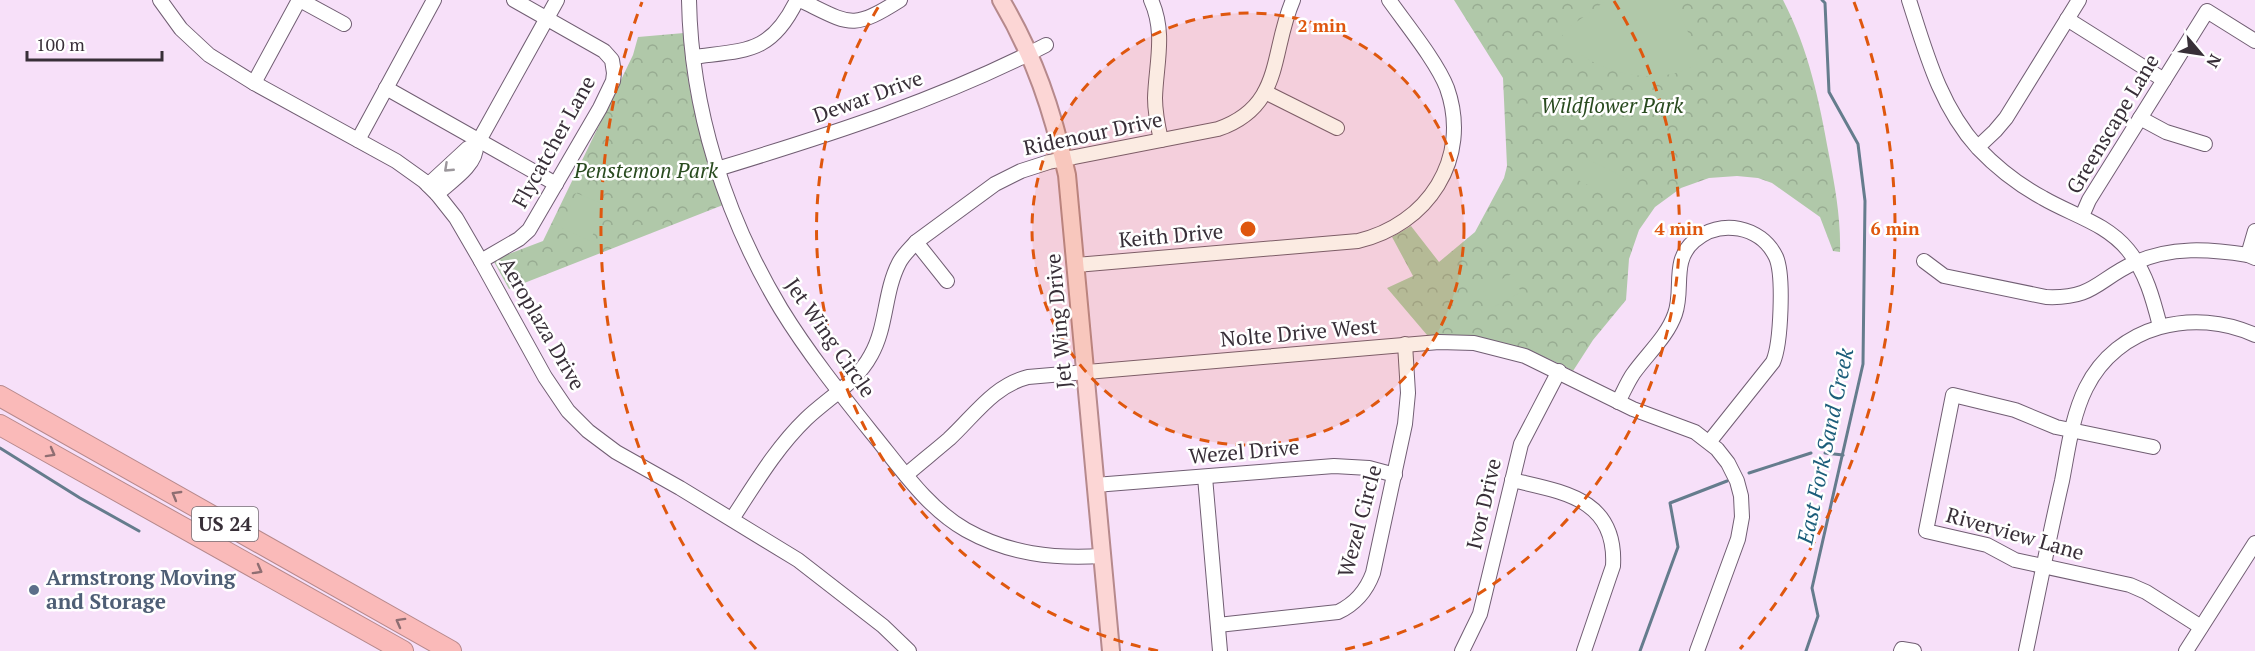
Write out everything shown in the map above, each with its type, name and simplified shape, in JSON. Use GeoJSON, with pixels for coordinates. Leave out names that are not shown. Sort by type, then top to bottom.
{"type":"FeatureCollection","features":[{"type":"Feature","properties":{"kind":"highway","name":"US 24"},"geometry":{"type":"LineString","coordinates":[[0,396],[451,651]]}},
{"type":"Feature","properties":{"kind":"highway","name":"US 24"},"geometry":{"type":"LineString","coordinates":[[0,425],[403,651]]}},
{"type":"Feature","properties":{"kind":"main road","name":"Jet Wing Drive"},"geometry":{"type":"LineString","coordinates":[[1001,0],[1030,53],[1045,90],[1064,160],[1070,199],[1111,651]]}},
{"type":"Feature","properties":{"kind":"street","name":"Aeroplaza Drive"},"geometry":{"type":"LineString","coordinates":[[159,0],[181,29],[209,55],[254,83],[396,161],[433,190],[456,218],[544,378],[577,421],[616,452],[732,519],[813,570],[883,626],[909,651]]}},
{"type":"Feature","properties":{"kind":"street"},"geometry":{"type":"LineString","coordinates":[[254,83],[300,0],[344,24]]}},
{"type":"Feature","properties":{"kind":"street"},"geometry":{"type":"LineString","coordinates":[[358,140],[434,0]]}},
{"type":"Feature","properties":{"kind":"street","name":"Flycatcher Lane"},"geometry":{"type":"LineString","coordinates":[[481,261],[523,236],[600,108],[612,81],[614,67],[609,55],[604,51],[514,0]]}},
{"type":"Feature","properties":{"kind":"street"},"geometry":{"type":"LineString","coordinates":[[433,190],[468,166],[477,154],[478,144],[557,0]]}},
{"type":"Feature","properties":{"kind":"street","name":"Jet Wing Circle"},"geometry":{"type":"LineString","coordinates":[[689,0],[693,57],[702,109],[717,170],[740,229],[764,280],[798,336],[906,475],[950,520],[991,542],[1019,552],[1044,556],[1102,556]]}},
{"type":"Feature","properties":{"kind":"street"},"geometry":{"type":"LineString","coordinates":[[693,57],[754,48],[783,26],[798,0],[838,18],[854,21],[874,17],[900,0]]}},
{"type":"Feature","properties":{"kind":"street"},"geometry":{"type":"LineString","coordinates":[[1151,0],[1158,20],[1160,40],[1155,99],[1161,140]]}},
{"type":"Feature","properties":{"kind":"street","name":"Ridenour Drive"},"geometry":{"type":"LineString","coordinates":[[732,519],[768,464],[793,433],[861,371],[872,354],[880,334],[895,271],[905,253],[916,242],[1002,180],[1034,166],[1218,129],[1232,124],[1256,106],[1265,92],[1293,0]]}},
{"type":"Feature","properties":{"kind":"street","name":"Keith Drive"},"geometry":{"type":"LineString","coordinates":[[1076,265],[1358,241],[1383,234],[1410,218],[1428,200],[1447,167],[1452,142],[1453,115],[1441,75],[1389,0]]}},
{"type":"Feature","properties":{"kind":"street"},"geometry":{"type":"LineString","coordinates":[[1910,0],[1937,85],[1955,116],[1978,147],[2002,170],[2028,189],[2082,216],[2119,241],[2136,262],[2146,281],[2160,326]]}},
{"type":"Feature","properties":{"kind":"street"},"geometry":{"type":"LineString","coordinates":[[1978,147],[2006,118],[2079,0]]}},
{"type":"Feature","properties":{"kind":"street","name":"Greenscape Lane"},"geometry":{"type":"LineString","coordinates":[[2082,216],[2089,200],[2207,11],[2255,41]]}},
{"type":"Feature","properties":{"kind":"street"},"geometry":{"type":"LineString","coordinates":[[2067,19],[2164,80]]}},
{"type":"Feature","properties":{"kind":"street","name":"Dewar Drive"},"geometry":{"type":"LineString","coordinates":[[717,170],[845,130],[910,106],[1046,45]]}},
{"type":"Feature","properties":{"kind":"street"},"geometry":{"type":"LineString","coordinates":[[386,88],[478,144],[556,184]]}},
{"type":"Feature","properties":{"kind":"street"},"geometry":{"type":"LineString","coordinates":[[1265,92],[1337,128]]}},
{"type":"Feature","properties":{"kind":"street"},"geometry":{"type":"LineString","coordinates":[[2140,118],[2166,132],[2205,144]]}},
{"type":"Feature","properties":{"kind":"street"},"geometry":{"type":"LineString","coordinates":[[845,130],[850,143]]}},
{"type":"Feature","properties":{"kind":"street"},"geometry":{"type":"LineString","coordinates":[[1618,402],[1633,373],[1674,318],[1680,265],[1686,250],[1696,239],[1710,231],[1726,227],[1747,231],[1764,242],[1776,257],[1778,264],[1780,286],[1777,351],[1773,362],[1710,441],[1723,455],[1737,481],[1741,496],[1742,517],[1738,539],[1697,651]]}},
{"type":"Feature","properties":{"kind":"street"},"geometry":{"type":"LineString","coordinates":[[1924,261],[1944,276],[2046,297],[2059,297],[2082,294],[2136,262],[2166,253],[2213,250],[2252,257],[2255,231]]}},
{"type":"Feature","properties":{"kind":"street"},"geometry":{"type":"LineString","coordinates":[[916,242],[947,281]]}},
{"type":"Feature","properties":{"kind":"street"},"geometry":{"type":"LineString","coordinates":[[764,280],[777,273]]}},
{"type":"Feature","properties":{"kind":"street"},"geometry":{"type":"LineString","coordinates":[[2026,651],[2080,400],[2101,365],[2132,338],[2160,326],[2178,322],[2205,321],[2232,326],[2255,335]]}},
{"type":"Feature","properties":{"kind":"street","name":"Nolte Drive West"},"geometry":{"type":"LineString","coordinates":[[906,475],[949,439],[985,402],[1008,385],[1028,377],[1405,344],[1458,342],[1491,346],[1525,356],[1618,402],[1695,432],[1710,441]]}},
{"type":"Feature","properties":{"kind":"street","name":"Wezel Circle"},"geometry":{"type":"LineString","coordinates":[[1218,625],[1338,612],[1348,607],[1364,591],[1373,573],[1406,424],[1408,393],[1405,344]]}},
{"type":"Feature","properties":{"kind":"street","name":"Ivor Drive"},"geometry":{"type":"LineString","coordinates":[[1462,651],[1480,615],[1524,436],[1559,371]]}},
{"type":"Feature","properties":{"kind":"street","name":"Riverview Lane"},"geometry":{"type":"LineString","coordinates":[[2072,431],[2044,424],[2015,410],[1953,395],[1926,531],[1987,545],[2015,560],[2130,585],[2146,592],[2201,627]]}},
{"type":"Feature","properties":{"kind":"street"},"geometry":{"type":"LineString","coordinates":[[2072,431],[2153,447]]}},
{"type":"Feature","properties":{"kind":"street","name":"Wezel Drive"},"geometry":{"type":"LineString","coordinates":[[1095,485],[1345,466],[1369,468],[1395,475]]}},
{"type":"Feature","properties":{"kind":"street"},"geometry":{"type":"LineString","coordinates":[[1205,477],[1220,651]]}},
{"type":"Feature","properties":{"kind":"street"},"geometry":{"type":"LineString","coordinates":[[1512,480],[1563,492],[1578,498],[1593,509],[1609,534],[1613,566],[1584,651]]}},
{"type":"Feature","properties":{"kind":"street"},"geometry":{"type":"LineString","coordinates":[[991,542],[996,528]]}},
{"type":"Feature","properties":{"kind":"street"},"geometry":{"type":"LineString","coordinates":[[2186,651],[2255,543]]}},
{"type":"Feature","properties":{"kind":"street"},"geometry":{"type":"LineString","coordinates":[[1902,651],[1902,649],[1914,651]]}},
{"type":"Feature","properties":{"kind":"green space","name":"Wildflower Park"},"geometry":{"type":"Polygon","coordinates":[[[1454,0],[1783,0],[1800,38],[1817,95],[1835,191],[1840,227],[1840,252],[1833,251],[1820,217],[1772,183],[1758,178],[1737,176],[1709,178],[1681,188],[1655,207],[1639,230],[1629,259],[1626,300],[1593,340],[1573,371],[1502,342],[1467,336],[1427,335],[1387,288],[1413,276],[1392,237],[1411,226],[1439,262],[1475,232],[1504,178],[1507,166],[1503,78],[1454,0]]]}},
{"type":"Feature","properties":{"kind":"green space"},"geometry":{"type":"Polygon","coordinates":[[[1607,0],[1672,0],[1702,60],[1686,69],[1667,75],[1647,76],[1627,74],[1588,59],[1561,33],[1607,0]]]}},
{"type":"Feature","properties":{"kind":"green space","name":"Penstemon Park"},"geometry":{"type":"Polygon","coordinates":[[[684,33],[692,98],[709,164],[723,205],[509,289],[493,260],[543,241],[633,55],[638,37],[684,33]]]}},
{"type":"Feature","properties":{"kind":"green space"},"geometry":{"type":"Polygon","coordinates":[[[1585,158],[1628,179],[1618,200],[1574,178],[1585,158]]]}},
{"type":"Feature","properties":{"kind":"green space"},"geometry":{"type":"Polygon","coordinates":[[[576,193],[606,205],[590,241],[561,228],[576,193]]]}},
{"type":"Feature","properties":{"kind":"green space"},"geometry":{"type":"Polygon","coordinates":[[[1512,274],[1521,292],[1492,308],[1482,289],[1512,274]]]}},
{"type":"Feature","properties":{"kind":"waterway","name":"East Fork Sand Creek"},"geometry":{"type":"LineString","coordinates":[[1806,651],[1818,616],[1812,588],[1863,364],[1865,201],[1858,144],[1829,92],[1825,3],[1822,0]]}},
{"type":"Feature","properties":{"kind":"waterway"},"geometry":{"type":"LineString","coordinates":[[0,448],[80,498],[139,531]]}},
{"type":"Feature","properties":{"kind":"waterway"},"geometry":{"type":"LineString","coordinates":[[1749,473],[1811,453]]}},
{"type":"Feature","properties":{"kind":"waterway"},"geometry":{"type":"LineString","coordinates":[[1825,453],[1843,455]]}},
{"type":"Feature","properties":{"kind":"waterway"},"geometry":{"type":"LineString","coordinates":[[1640,651],[1678,547],[1670,503],[1727,481]]}},
{"type":"Feature","properties":{"kind":"place","name":"Armstrong Moving and Storage"},"geometry":{"type":"Point","coordinates":[34,590]}}]}
